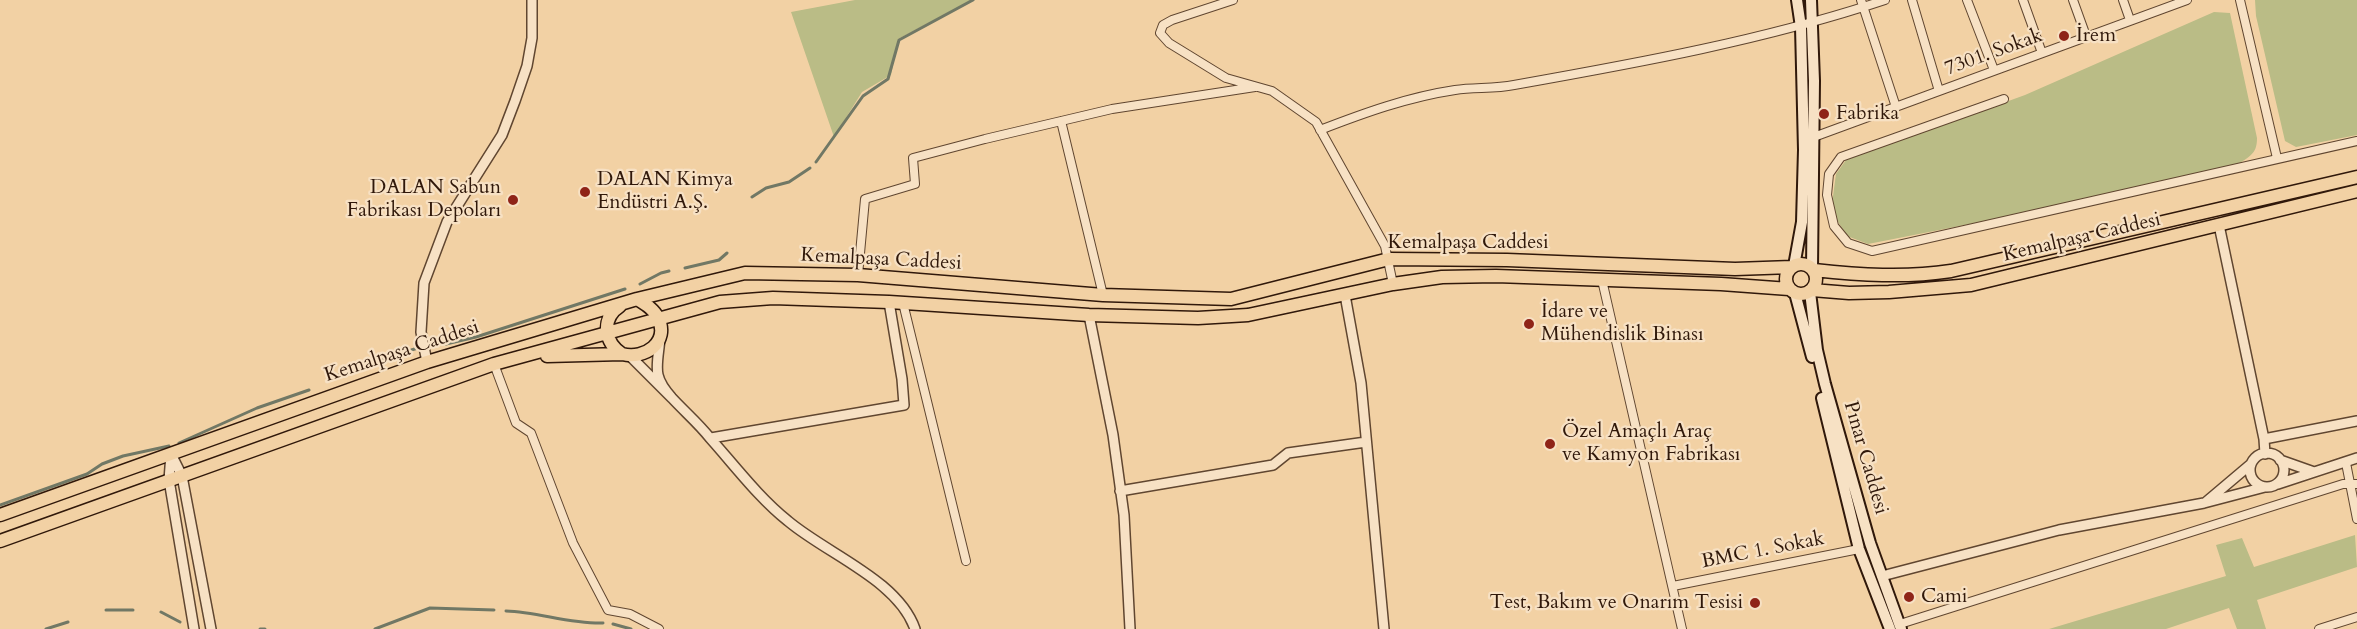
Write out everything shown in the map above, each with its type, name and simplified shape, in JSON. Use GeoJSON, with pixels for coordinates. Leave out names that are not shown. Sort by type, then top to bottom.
{"type":"FeatureCollection","features":[{"type":"Feature","properties":{"kind":"main road"},"geometry":{"type":"LineString","coordinates":[[1797,0],[1809,138],[1813,269],[1817,280],[1811,291]]}},
{"type":"Feature","properties":{"kind":"main road"},"geometry":{"type":"LineString","coordinates":[[1792,291],[1786,277],[1793,267],[1802,222],[1809,138],[1813,24],[1811,0]]}},
{"type":"Feature","properties":{"kind":"main road","name":"Kemalpaşa Caddesi"},"geometry":{"type":"LineString","coordinates":[[0,515],[427,362],[637,299],[745,273],[858,275],[1102,295],[1231,299],[1389,259],[1507,260],[1735,269],[1793,267],[1803,264],[1813,269],[1887,276],[1925,275],[1951,271],[2357,177]]}},
{"type":"Feature","properties":{"kind":"main road","name":"Kemalpaşa Caddesi"},"geometry":{"type":"LineString","coordinates":[[0,541],[494,364],[720,302],[773,298],[889,302],[1089,315],[1198,318],[1248,315],[1393,284],[1453,277],[1602,280],[1792,291],[1803,294],[1811,291],[1899,292],[1971,285],[2221,231],[2357,191]]}},
{"type":"Feature","properties":{"kind":"main road","name":"Pınar Caddesi"},"geometry":{"type":"LineString","coordinates":[[1792,291],[1859,549],[1897,627]]}},
{"type":"Feature","properties":{"kind":"main road","name":"Pınar Caddesi"},"geometry":{"type":"LineString","coordinates":[[1811,291],[1817,350],[1870,543],[1897,627]]}},
{"type":"Feature","properties":{"kind":"main road"},"geometry":{"type":"LineString","coordinates":[[525,356],[627,355],[649,352],[660,337],[659,318],[654,311],[637,299]]}},
{"type":"Feature","properties":{"kind":"main road"},"geometry":{"type":"LineString","coordinates":[[624,304],[610,316],[607,334],[610,342],[627,355]]}},
{"type":"Feature","properties":{"kind":"street"},"geometry":{"type":"LineString","coordinates":[[427,362],[421,332],[424,283],[447,222],[502,135],[527,66],[532,38],[532,0]]}},
{"type":"Feature","properties":{"kind":"street"},"geometry":{"type":"LineString","coordinates":[[1233,0],[1163,25],[1160,33],[1168,43],[1226,78],[1272,91],[1316,122],[1385,246],[1393,284]]}},
{"type":"Feature","properties":{"kind":"street"},"geometry":{"type":"LineString","coordinates":[[1320,130],[1394,103],[1455,90],[1511,86],[1801,27],[1862,4],[1885,0]]}},
{"type":"Feature","properties":{"kind":"street"},"geometry":{"type":"LineString","coordinates":[[1912,0],[1939,91]]}},
{"type":"Feature","properties":{"kind":"street"},"geometry":{"type":"LineString","coordinates":[[1967,0],[1994,70]]}},
{"type":"Feature","properties":{"kind":"street"},"geometry":{"type":"LineString","coordinates":[[2024,0],[2042,53]]}},
{"type":"Feature","properties":{"kind":"street"},"geometry":{"type":"LineString","coordinates":[[2073,0],[2086,36]]}},
{"type":"Feature","properties":{"kind":"street"},"geometry":{"type":"LineString","coordinates":[[2123,0],[2130,21]]}},
{"type":"Feature","properties":{"kind":"street","name":"7301. Sokak"},"geometry":{"type":"LineString","coordinates":[[1809,138],[2130,21],[2171,3],[2187,0]]}},
{"type":"Feature","properties":{"kind":"street"},"geometry":{"type":"LineString","coordinates":[[2240,0],[2277,158]]}},
{"type":"Feature","properties":{"kind":"street"},"geometry":{"type":"LineString","coordinates":[[1862,4],[1896,107]]}},
{"type":"Feature","properties":{"kind":"street"},"geometry":{"type":"LineString","coordinates":[[858,275],[865,199],[915,184],[913,158],[1112,109],[1255,87]]}},
{"type":"Feature","properties":{"kind":"street"},"geometry":{"type":"LineString","coordinates":[[2004,99],[1841,157],[1829,174],[1827,195],[1834,226],[1848,243],[1872,250],[2357,141]]}},
{"type":"Feature","properties":{"kind":"street"},"geometry":{"type":"LineString","coordinates":[[1061,121],[1102,295]]}},
{"type":"Feature","properties":{"kind":"street"},"geometry":{"type":"LineString","coordinates":[[2221,231],[2264,439],[2265,454]]}},
{"type":"Feature","properties":{"kind":"street"},"geometry":{"type":"LineString","coordinates":[[1602,280],[1682,629]]}},
{"type":"Feature","properties":{"kind":"street"},"geometry":{"type":"LineString","coordinates":[[1345,295],[1361,383],[1384,629]]}},
{"type":"Feature","properties":{"kind":"street"},"geometry":{"type":"LineString","coordinates":[[711,438],[904,405],[889,302]]}},
{"type":"Feature","properties":{"kind":"street"},"geometry":{"type":"LineString","coordinates":[[903,303],[966,561]]}},
{"type":"Feature","properties":{"kind":"street"},"geometry":{"type":"LineString","coordinates":[[1089,315],[1113,435],[1120,491],[1130,629]]}},
{"type":"Feature","properties":{"kind":"street"},"geometry":{"type":"LineString","coordinates":[[660,337],[657,374],[660,385],[711,438],[723,455],[788,521],[893,593],[908,612],[915,629]]}},
{"type":"Feature","properties":{"kind":"street"},"geometry":{"type":"LineString","coordinates":[[627,355],[672,398]]}},
{"type":"Feature","properties":{"kind":"street"},"geometry":{"type":"LineString","coordinates":[[494,364],[516,423],[531,433],[573,543],[609,610],[630,614],[659,629]]}},
{"type":"Feature","properties":{"kind":"street"},"geometry":{"type":"LineString","coordinates":[[2264,439],[2357,421]]}},
{"type":"Feature","properties":{"kind":"street"},"geometry":{"type":"LineString","coordinates":[[1120,491],[1273,465],[1288,453],[1366,442]]}},
{"type":"Feature","properties":{"kind":"street"},"geometry":{"type":"LineString","coordinates":[[171,454],[182,476],[212,629]]}},
{"type":"Feature","properties":{"kind":"street"},"geometry":{"type":"LineString","coordinates":[[171,454],[169,480],[194,629]]}},
{"type":"Feature","properties":{"kind":"street"},"geometry":{"type":"LineString","coordinates":[[2204,503],[2252,464],[2259,455],[2270,454],[2314,472]]}},
{"type":"Feature","properties":{"kind":"street"},"geometry":{"type":"LineString","coordinates":[[1882,576],[2059,530],[2204,503],[2276,485],[2357,458]]}},
{"type":"Feature","properties":{"kind":"street"},"geometry":{"type":"LineString","coordinates":[[2276,485],[2283,476],[2284,470],[2280,460]]}},
{"type":"Feature","properties":{"kind":"street"},"geometry":{"type":"LineString","coordinates":[[2346,463],[2353,484],[2357,519]]}},
{"type":"Feature","properties":{"kind":"street"},"geometry":{"type":"LineString","coordinates":[[2252,464],[2250,474],[2253,479],[2265,487]]}},
{"type":"Feature","properties":{"kind":"street"},"geometry":{"type":"LineString","coordinates":[[1897,627],[2353,484]]}},
{"type":"Feature","properties":{"kind":"street","name":"BMC 1. Sokak"},"geometry":{"type":"LineString","coordinates":[[1673,586],[1859,549]]}},
{"type":"Feature","properties":{"kind":"street"},"geometry":{"type":"LineString","coordinates":[[2319,629],[2357,617]]}},
{"type":"Feature","properties":{"kind":"green space"},"geometry":{"type":"Polygon","coordinates":[[[855,0],[972,0],[898,39],[891,75],[862,92],[834,137],[791,12],[855,0]]]}},
{"type":"Feature","properties":{"kind":"green space"},"geometry":{"type":"Polygon","coordinates":[[[2255,0],[2357,0],[2357,135],[2296,147],[2285,141],[2256,16],[2255,0]]]}},
{"type":"Feature","properties":{"kind":"green space"},"geometry":{"type":"Polygon","coordinates":[[[2214,12],[2230,13],[2257,138],[2253,153],[2240,163],[2082,202],[1868,244],[1847,236],[1831,211],[1836,174],[1846,160],[2025,95],[2214,12]]]}},
{"type":"Feature","properties":{"kind":"green space"},"geometry":{"type":"Polygon","coordinates":[[[2355,535],[2357,567],[2257,600],[2266,629],[2237,629],[2229,608],[2166,629],[2049,629],[2226,576],[2216,545],[2242,538],[2254,567],[2355,535]]]}},
{"type":"Feature","properties":{"kind":"waterway"},"geometry":{"type":"LineString","coordinates":[[816,162],[863,96],[888,79],[899,40],[973,0]]}},
{"type":"Feature","properties":{"kind":"waterway"},"geometry":{"type":"LineString","coordinates":[[752,197],[766,188],[789,182],[810,168]]}},
{"type":"Feature","properties":{"kind":"waterway"},"geometry":{"type":"LineString","coordinates":[[685,268],[719,260],[727,253]]}},
{"type":"Feature","properties":{"kind":"waterway"},"geometry":{"type":"LineString","coordinates":[[640,284],[669,271]]}},
{"type":"Feature","properties":{"kind":"waterway"},"geometry":{"type":"LineString","coordinates":[[446,344],[476,337],[625,289]]}},
{"type":"Feature","properties":{"kind":"waterway"},"geometry":{"type":"LineString","coordinates":[[329,379],[358,366],[418,348]]}},
{"type":"Feature","properties":{"kind":"waterway"},"geometry":{"type":"LineString","coordinates":[[179,443],[257,408],[309,390]]}},
{"type":"Feature","properties":{"kind":"waterway"},"geometry":{"type":"LineString","coordinates":[[0,505],[87,474],[102,464],[123,456],[169,446]]}},
{"type":"Feature","properties":{"kind":"waterway"},"geometry":{"type":"LineString","coordinates":[[375,629],[430,608],[494,610]]}},
{"type":"Feature","properties":{"kind":"waterway"},"geometry":{"type":"LineString","coordinates":[[106,610],[133,610]]}},
{"type":"Feature","properties":{"kind":"waterway"},"geometry":{"type":"LineString","coordinates":[[506,611],[578,622],[603,623]]}},
{"type":"Feature","properties":{"kind":"waterway"},"geometry":{"type":"LineString","coordinates":[[161,612],[180,622]]}},
{"type":"Feature","properties":{"kind":"waterway"},"geometry":{"type":"LineString","coordinates":[[46,629],[68,622]]}},
{"type":"Feature","properties":{"kind":"waterway"},"geometry":{"type":"LineString","coordinates":[[613,624],[631,629]]}},
{"type":"Feature","properties":{"kind":"waterway"},"geometry":{"type":"LineString","coordinates":[[260,629],[265,629]]}},
{"type":"Feature","properties":{"kind":"place","name":"İrem"},"geometry":{"type":"Point","coordinates":[2064,36]}},
{"type":"Feature","properties":{"kind":"place","name":"Fabrika"},"geometry":{"type":"Point","coordinates":[1824,114]}},
{"type":"Feature","properties":{"kind":"place","name":"DALAN Kimya Endüstri A.Ş."},"geometry":{"type":"Point","coordinates":[585,192]}},
{"type":"Feature","properties":{"kind":"place","name":"DALAN Sabun Fabrikası Depoları"},"geometry":{"type":"Point","coordinates":[513,200]}},
{"type":"Feature","properties":{"kind":"place","name":"İdare ve Mühendislik Binası"},"geometry":{"type":"Point","coordinates":[1529,324]}},
{"type":"Feature","properties":{"kind":"place","name":"Özel Amaçlı Araç ve Kamyon Fabrikası"},"geometry":{"type":"Point","coordinates":[1550,444]}},
{"type":"Feature","properties":{"kind":"place","name":"Cami"},"geometry":{"type":"Point","coordinates":[1909,597]}},
{"type":"Feature","properties":{"kind":"place","name":"Test, Bakım ve Onarım Tesisi"},"geometry":{"type":"Point","coordinates":[1755,603]}}]}
